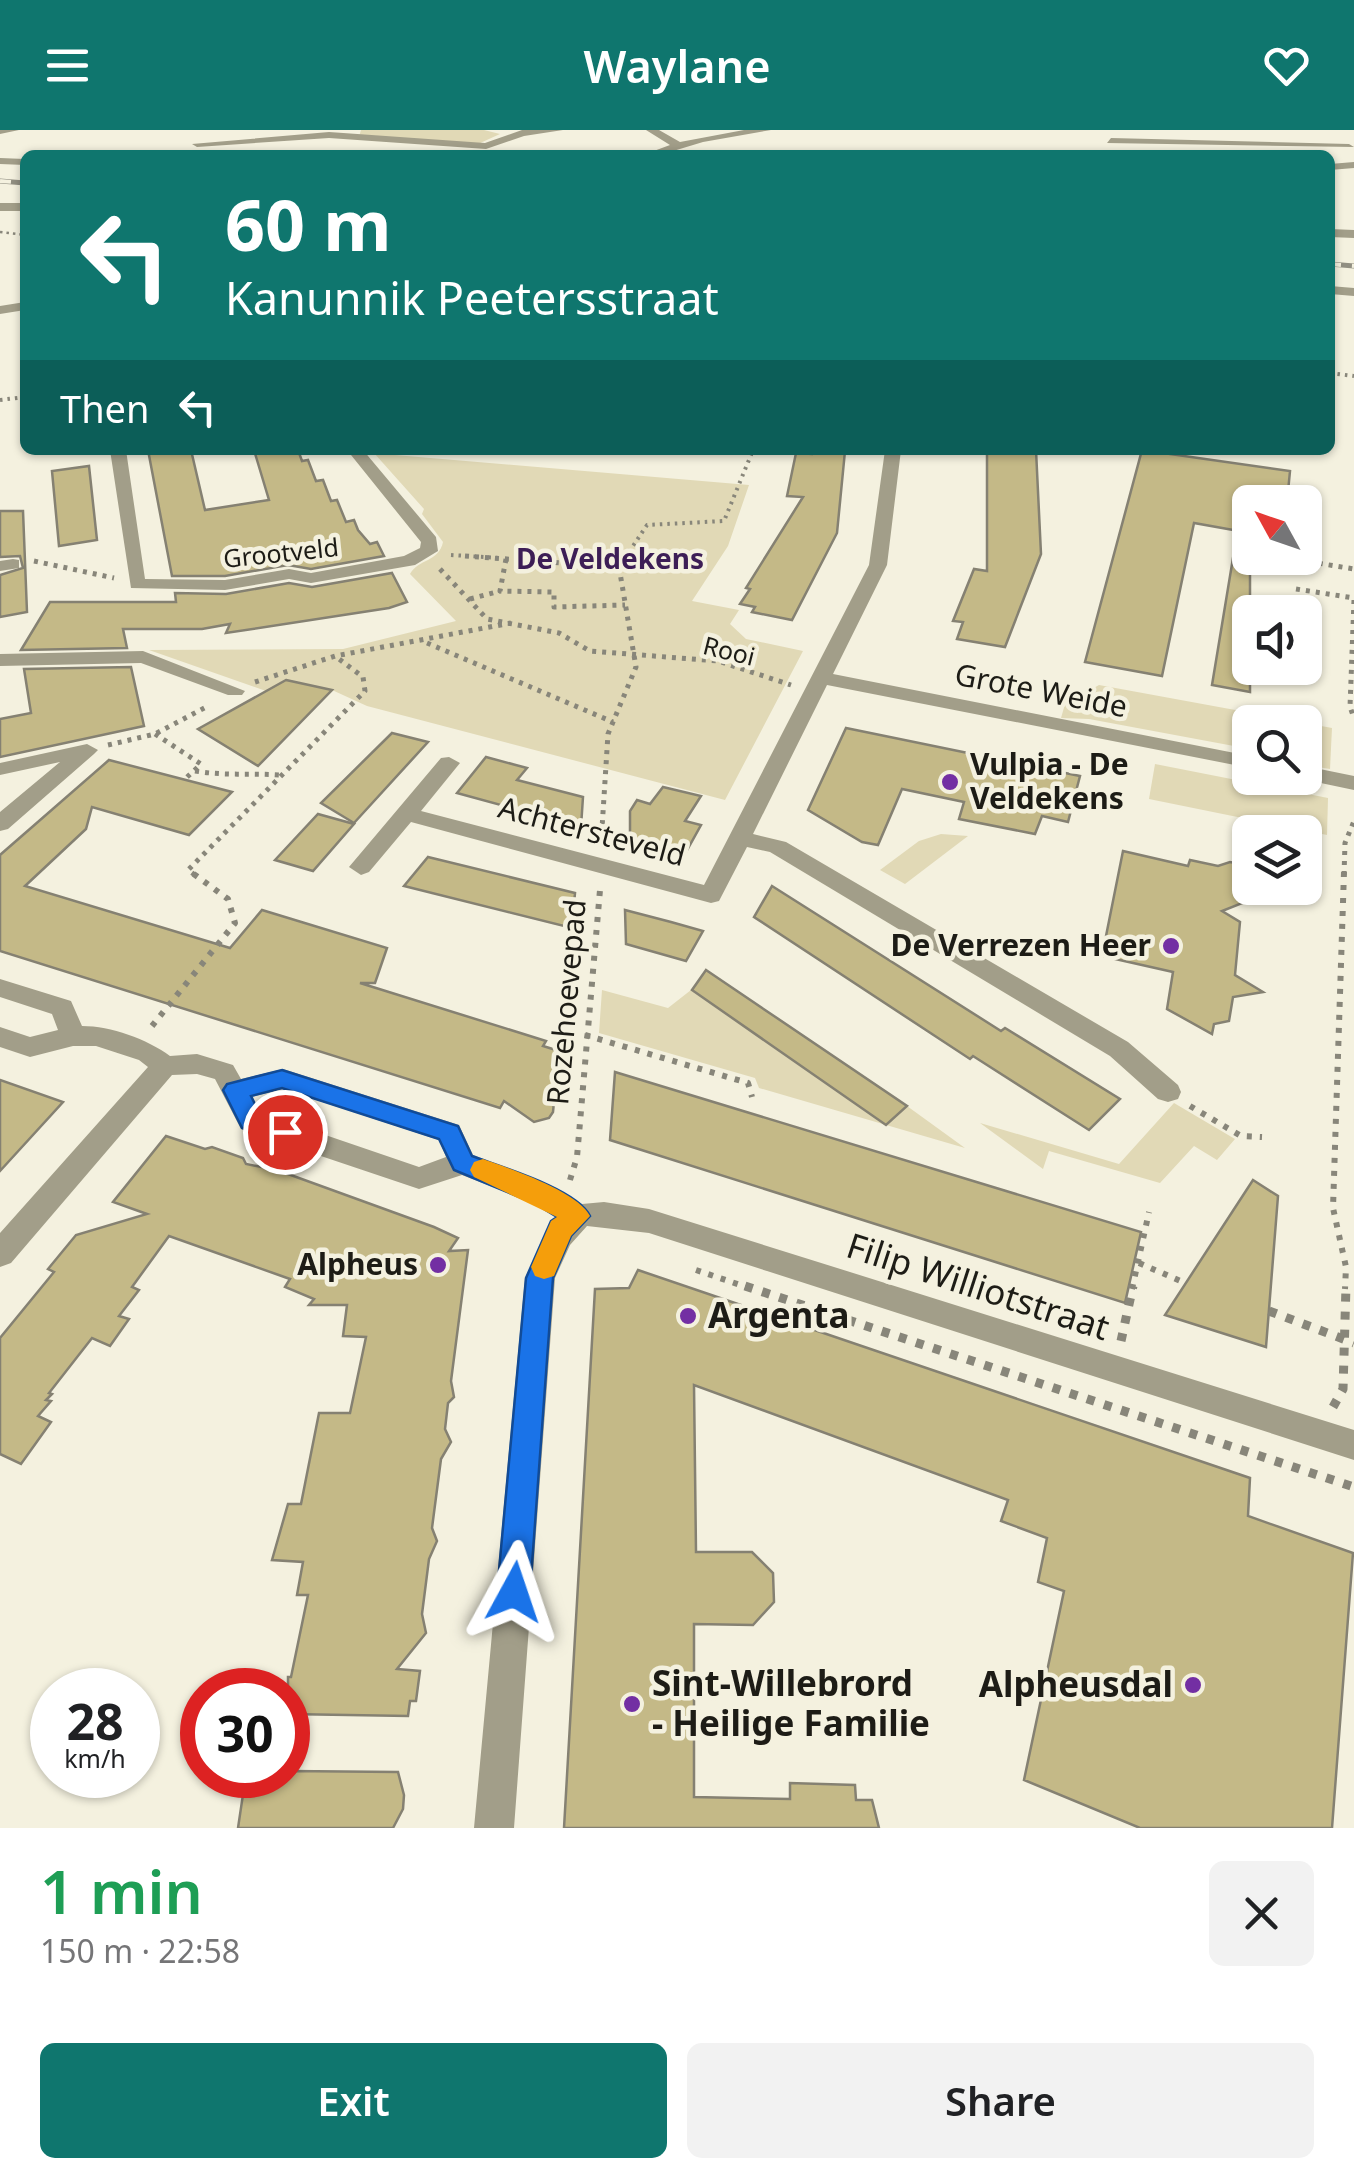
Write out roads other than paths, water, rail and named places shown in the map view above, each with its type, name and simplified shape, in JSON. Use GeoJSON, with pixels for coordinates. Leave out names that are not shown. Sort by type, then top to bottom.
{"type":"FeatureCollection","features":[{"type":"Feature","properties":{"kind":"street"},"geometry":{"type":"LineString","coordinates":[[0,132],[14,130]]}},
{"type":"Feature","properties":{"kind":"street"},"geometry":{"type":"LineString","coordinates":[[192,130],[199,150],[346,130]]}},
{"type":"Feature","properties":{"kind":"street"},"geometry":{"type":"LineString","coordinates":[[328,135],[486,146],[518,131],[558,130]]}},
{"type":"Feature","properties":{"kind":"street"},"geometry":{"type":"LineString","coordinates":[[652,130],[681,150]]}},
{"type":"Feature","properties":{"kind":"street"},"geometry":{"type":"LineString","coordinates":[[662,150],[766,130]]}},
{"type":"Feature","properties":{"kind":"street"},"geometry":{"type":"LineString","coordinates":[[1338,130],[1352,150]]}},
{"type":"Feature","properties":{"kind":"street"},"geometry":{"type":"LineString","coordinates":[[1108,136],[1352,150]]}},
{"type":"Feature","properties":{"kind":"street","name":"Grootveld"},"geometry":{"type":"LineString","coordinates":[[119,455],[137,584],[225,584],[289,574],[311,578],[409,561],[426,554],[430,541],[359,455]]}},
{"type":"Feature","properties":{"kind":"street","name":"Achtersteveld"},"geometry":{"type":"LineString","coordinates":[[406,814],[711,895],[878,565],[892,455]]}},
{"type":"Feature","properties":{"kind":"street"},"geometry":{"type":"LineString","coordinates":[[0,660],[143,656],[235,691]]}},
{"type":"Feature","properties":{"kind":"street","name":"Grote Weide"},"geometry":{"type":"LineString","coordinates":[[818,684],[1232,759]]}},
{"type":"Feature","properties":{"kind":"street"},"geometry":{"type":"LineString","coordinates":[[0,769],[87,750],[0,824]]}},
{"type":"Feature","properties":{"kind":"street"},"geometry":{"type":"LineString","coordinates":[[361,867],[449,763]]}},
{"type":"Feature","properties":{"kind":"street"},"geometry":{"type":"LineString","coordinates":[[1322,776],[1354,783]]}},
{"type":"Feature","properties":{"kind":"street"},"geometry":{"type":"LineString","coordinates":[[741,838],[778,847],[1119,1049],[1168,1092]]}},
{"type":"Feature","properties":{"kind":"street"},"geometry":{"type":"LineString","coordinates":[[0,988],[62,1008],[73,1036]]}},
{"type":"Feature","properties":{"kind":"street"},"geometry":{"type":"LineString","coordinates":[[0,1037],[30,1047],[73,1036],[97,1036],[134,1048],[165,1066],[197,1064],[224,1072],[251,1121],[419,1178],[463,1163],[544,1195],[577,1216],[560,1229],[540,1278],[494,1828]]}},
{"type":"Feature","properties":{"kind":"street"},"geometry":{"type":"LineString","coordinates":[[0,1254],[165,1066]]}},
{"type":"Feature","properties":{"kind":"street"},"geometry":{"type":"LineString","coordinates":[[236,1090],[282,1079],[301,1085],[449,1133],[463,1163]]}},
{"type":"Feature","properties":{"kind":"street","name":"Filip Williotstraat"},"geometry":{"type":"LineString","coordinates":[[577,1216],[596,1211],[649,1221],[1354,1445]]}},
{"type":"Feature","properties":{"kind":"railway"},"geometry":{"type":"LineString","coordinates":[[0,181],[20,183]]}},
{"type":"Feature","properties":{"kind":"railway"},"geometry":{"type":"LineString","coordinates":[[1335,264],[1354,266]]}},
{"type":"Feature","properties":{"kind":"place","name":"Vulpia - De Veldekens"},"geometry":{"type":"Point","coordinates":[950,782]}},
{"type":"Feature","properties":{"kind":"place","name":"De Verrezen Heer"},"geometry":{"type":"Point","coordinates":[1171,946]}},
{"type":"Feature","properties":{"kind":"place","name":"Alpheus"},"geometry":{"type":"Point","coordinates":[438,1265]}},
{"type":"Feature","properties":{"kind":"place","name":"Argenta"},"geometry":{"type":"Point","coordinates":[688,1316]}},
{"type":"Feature","properties":{"kind":"place","name":"Alpheusdal"},"geometry":{"type":"Point","coordinates":[1193,1685]}},
{"type":"Feature","properties":{"kind":"place","name":"Sint-Willebrord - Heilige Familie"},"geometry":{"type":"Point","coordinates":[632,1704]}},
{"type":"Feature","properties":{"kind":"district","name":"De Veldekens"},"geometry":{"type":"Point","coordinates":[610,559]}}]}
